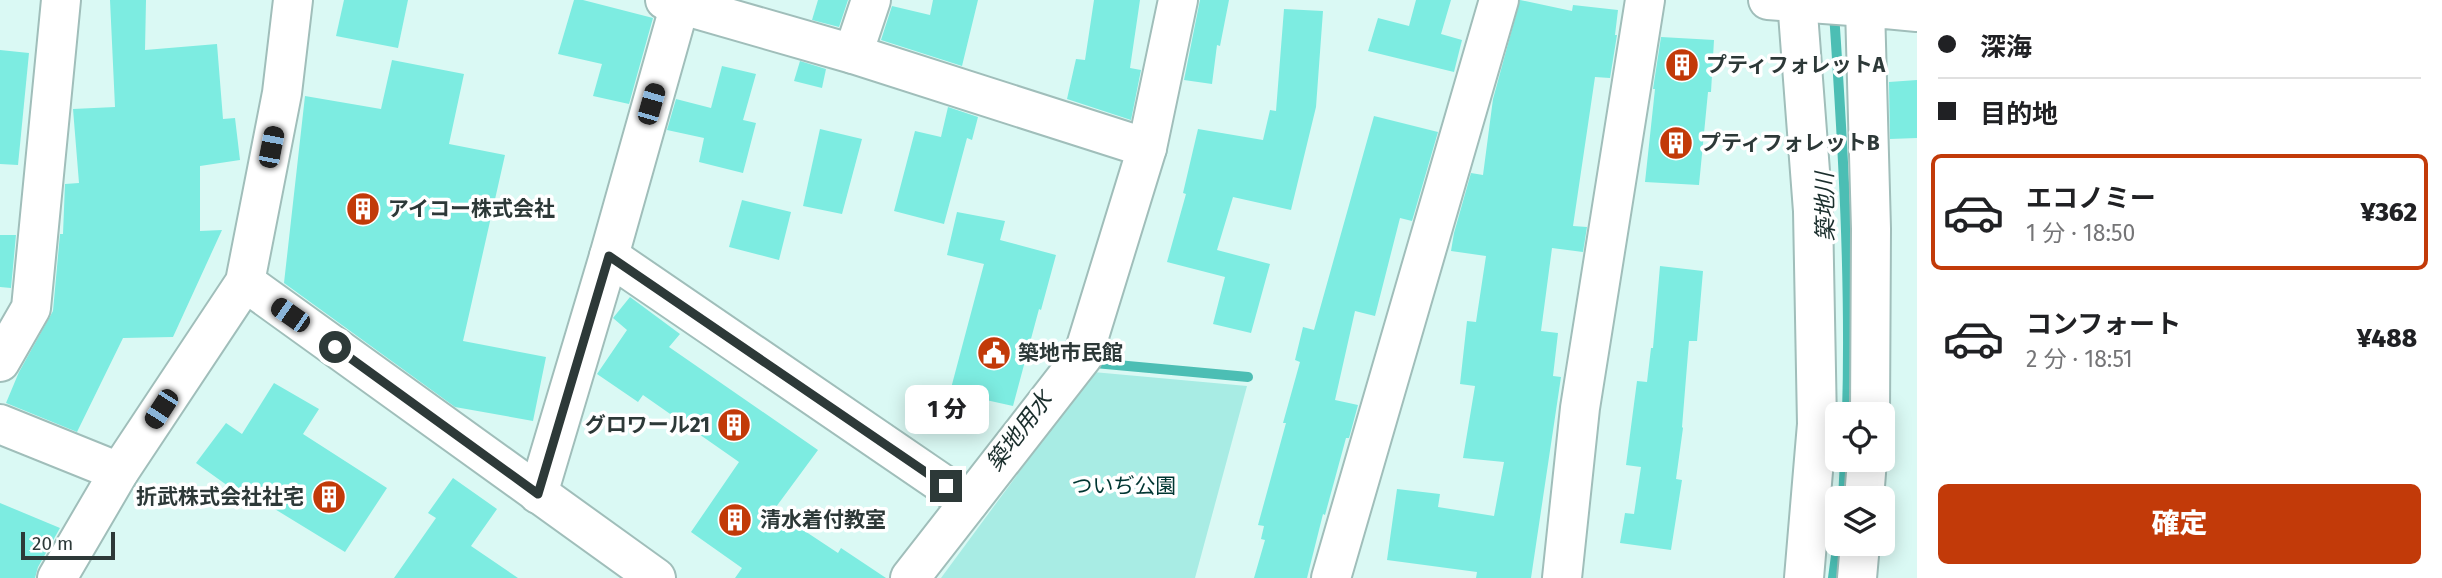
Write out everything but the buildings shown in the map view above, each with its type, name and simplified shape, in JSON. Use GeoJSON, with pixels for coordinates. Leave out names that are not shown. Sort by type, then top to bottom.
{"type":"FeatureCollection","features":[{"type":"Feature","properties":{"kind":"street"},"geometry":{"type":"LineString","coordinates":[[0,362],[31,308],[61,0]]}},
{"type":"Feature","properties":{"kind":"street"},"geometry":{"type":"LineString","coordinates":[[57,578],[119,472],[245,282],[282,93],[293,0]]}},
{"type":"Feature","properties":{"kind":"street"},"geometry":{"type":"LineString","coordinates":[[853,54],[871,0]]}},
{"type":"Feature","properties":{"kind":"street"},"geometry":{"type":"LineString","coordinates":[[910,578],[1083,356],[1147,148],[1178,0]]}},
{"type":"Feature","properties":{"kind":"street"},"geometry":{"type":"LineString","coordinates":[[1331,578],[1499,0]]}},
{"type":"Feature","properties":{"kind":"street"},"geometry":{"type":"LineString","coordinates":[[1562,578],[1580,408],[1645,0]]}},
{"type":"Feature","properties":{"kind":"street"},"geometry":{"type":"LineString","coordinates":[[1804,578],[1817,424],[1813,211],[1794,1],[1861,4],[1917,12]]}},
{"type":"Feature","properties":{"kind":"street"},"geometry":{"type":"LineString","coordinates":[[538,494],[609,256],[672,2],[853,54],[1147,148]]}},
{"type":"Feature","properties":{"kind":"street"},"geometry":{"type":"LineString","coordinates":[[1861,4],[1871,229],[1870,402]]}},
{"type":"Feature","properties":{"kind":"street"},"geometry":{"type":"LineString","coordinates":[[609,256],[969,502]]}},
{"type":"Feature","properties":{"kind":"street"},"geometry":{"type":"LineString","coordinates":[[245,282],[656,578]]}},
{"type":"Feature","properties":{"kind":"street"},"geometry":{"type":"LineString","coordinates":[[0,424],[119,472]]}},
{"type":"Feature","properties":{"kind":"street"},"geometry":{"type":"LineString","coordinates":[[1857,578],[1859,556]]}},
{"type":"Feature","properties":{"kind":"green space","name":"ついぢ公園"},"geometry":{"type":"Polygon","coordinates":[[[1093,372],[1247,386],[1195,578],[941,578],[1093,372]]]}},
{"type":"Feature","properties":{"kind":"waterway","name":"築地川"},"geometry":{"type":"LineString","coordinates":[[1834,13],[1847,264],[1847,402]]}},
{"type":"Feature","properties":{"kind":"waterway","name":"築地用水"},"geometry":{"type":"LineString","coordinates":[[1091,368],[1095,363],[1248,377]]}},
{"type":"Feature","properties":{"kind":"waterway","name":"築地川"},"geometry":{"type":"LineString","coordinates":[[1844,472],[1844,486]]}},
{"type":"Feature","properties":{"kind":"waterway","name":"築地川"},"geometry":{"type":"LineString","coordinates":[[1833,578],[1836,556]]}},
{"type":"Feature","properties":{"kind":"place","name":"プティフォレットA"},"geometry":{"type":"Point","coordinates":[1682,65]}},
{"type":"Feature","properties":{"kind":"place","name":"プティフォレットB"},"geometry":{"type":"Point","coordinates":[1676,143]}},
{"type":"Feature","properties":{"kind":"place","name":"アイコー株式会社"},"geometry":{"type":"Point","coordinates":[363,209]}},
{"type":"Feature","properties":{"kind":"place","name":"築地市民館"},"geometry":{"type":"Point","coordinates":[994,353]}},
{"type":"Feature","properties":{"kind":"place","name":"グロワール21"},"geometry":{"type":"Point","coordinates":[734,425]}},
{"type":"Feature","properties":{"kind":"place","name":"折武株式会社社宅"},"geometry":{"type":"Point","coordinates":[329,497]}},
{"type":"Feature","properties":{"kind":"place","name":"清水着付教室"},"geometry":{"type":"Point","coordinates":[735,520]}},
{"type":"Feature","properties":{"kind":"route"},"geometry":{"type":"LineString","coordinates":[[335,347],[538,494],[609,256],[946,486]]}}]}
